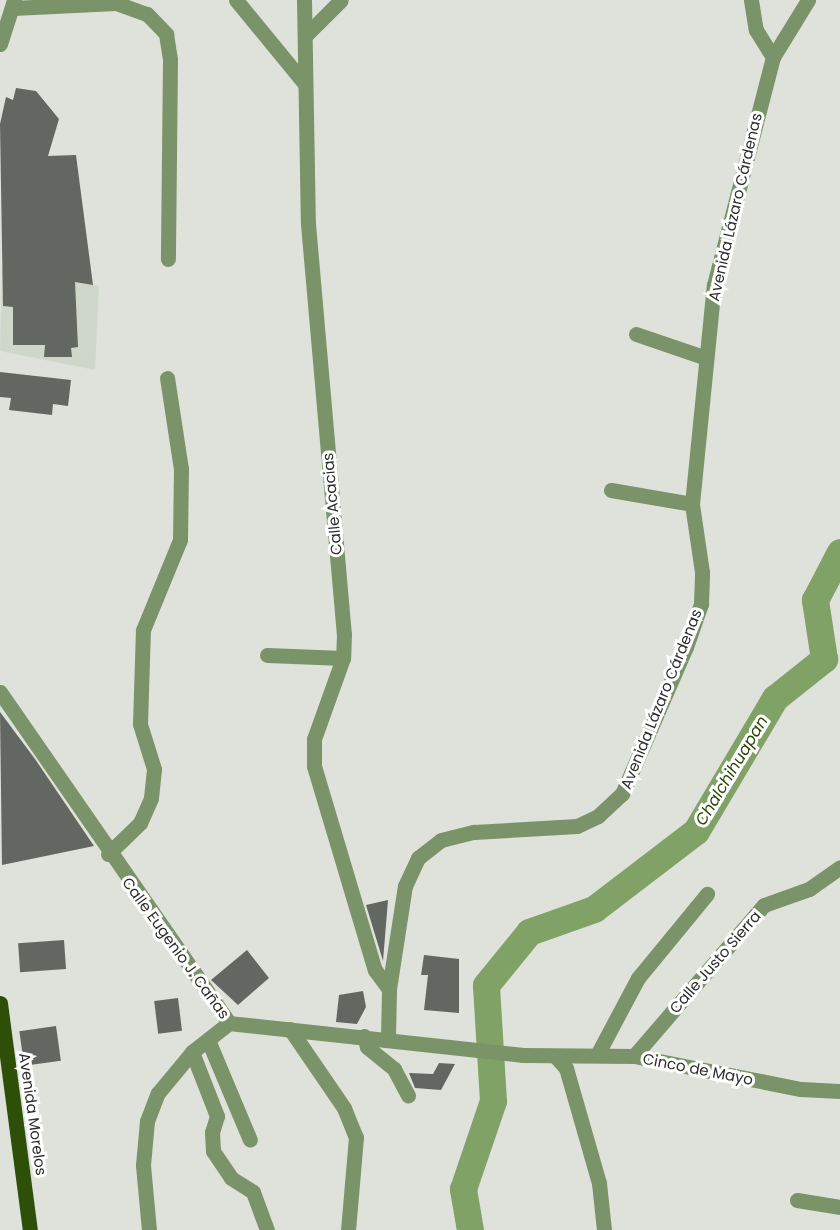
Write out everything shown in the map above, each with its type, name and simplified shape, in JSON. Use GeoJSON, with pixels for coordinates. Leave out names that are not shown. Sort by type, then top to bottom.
{"type":"FeatureCollection","features":[{"type":"Feature","properties":{"kind":"main road","name":"Avenida Morelos"},"geometry":{"type":"LineString","coordinates":[[0,1003],[30,1230]]}},
{"type":"Feature","properties":{"kind":"street"},"geometry":{"type":"LineString","coordinates":[[236,0],[305,84]]}},
{"type":"Feature","properties":{"kind":"street","name":"Calle Acacias"},"geometry":{"type":"LineString","coordinates":[[304,0],[308,224],[344,658],[314,739],[314,766],[375,970],[389,989]]}},
{"type":"Feature","properties":{"kind":"street"},"geometry":{"type":"LineString","coordinates":[[306,34],[341,0]]}},
{"type":"Feature","properties":{"kind":"street"},"geometry":{"type":"LineString","coordinates":[[751,0],[756,30],[773,57]]}},
{"type":"Feature","properties":{"kind":"street","name":"Avenida Lázaro Cárdenas"},"geometry":{"type":"LineString","coordinates":[[388,1038],[389,989],[405,886],[418,858],[441,840],[474,832],[578,826],[598,816],[622,794],[701,604],[702,572],[692,504],[714,285],[773,57],[807,0]]}},
{"type":"Feature","properties":{"kind":"street"},"geometry":{"type":"LineString","coordinates":[[0,44],[14,4],[116,3],[147,14],[166,34],[170,60],[168,259]]}},
{"type":"Feature","properties":{"kind":"street"},"geometry":{"type":"LineString","coordinates":[[636,334],[706,358]]}},
{"type":"Feature","properties":{"kind":"street"},"geometry":{"type":"LineString","coordinates":[[108,854],[140,823],[151,798],[154,769],[140,724],[143,630],[180,540],[181,469],[167,378]]}},
{"type":"Feature","properties":{"kind":"street"},"geometry":{"type":"LineString","coordinates":[[611,490],[692,504]]}},
{"type":"Feature","properties":{"kind":"street"},"geometry":{"type":"LineString","coordinates":[[267,655],[344,658]]}},
{"type":"Feature","properties":{"kind":"street","name":"Calle Eugenio J. Cañas"},"geometry":{"type":"LineString","coordinates":[[0,692],[108,854],[229,1023],[433,1042],[523,1055],[556,1057]]}},
{"type":"Feature","properties":{"kind":"street","name":"Calle Justo Sierra"},"geometry":{"type":"LineString","coordinates":[[634,1056],[764,905],[809,890],[840,867]]}},
{"type":"Feature","properties":{"kind":"street"},"geometry":{"type":"LineString","coordinates":[[597,1055],[638,978],[707,894]]}},
{"type":"Feature","properties":{"kind":"street"},"geometry":{"type":"LineString","coordinates":[[149,1230],[143,1165],[147,1121],[158,1094],[192,1052],[229,1023]]}},
{"type":"Feature","properties":{"kind":"street"},"geometry":{"type":"LineString","coordinates":[[290,1029],[344,1108],[356,1137],[348,1230]]}},
{"type":"Feature","properties":{"kind":"street"},"geometry":{"type":"LineString","coordinates":[[364,1036],[367,1047],[394,1069],[408,1095]]}},
{"type":"Feature","properties":{"kind":"street"},"geometry":{"type":"LineString","coordinates":[[208,1040],[250,1140]]}},
{"type":"Feature","properties":{"kind":"street"},"geometry":{"type":"LineString","coordinates":[[192,1052],[217,1116],[212,1132],[213,1151],[231,1178],[253,1192],[267,1230]]}},
{"type":"Feature","properties":{"kind":"street","name":"Cinco de Mayo"},"geometry":{"type":"LineString","coordinates":[[556,1057],[634,1056],[801,1089],[840,1091]]}},
{"type":"Feature","properties":{"kind":"street"},"geometry":{"type":"LineString","coordinates":[[556,1057],[566,1068],[599,1183],[604,1230]]}},
{"type":"Feature","properties":{"kind":"street"},"geometry":{"type":"LineString","coordinates":[[797,1200],[840,1207]]}},
{"type":"Feature","properties":{"kind":"shaded area"},"geometry":{"type":"Polygon","coordinates":[[[2,269],[99,286],[95,370],[0,351],[2,269]]]}},
{"type":"Feature","properties":{"kind":"building"},"geometry":{"type":"Polygon","coordinates":[[[16,88],[36,91],[59,119],[48,156],[76,155],[93,285],[75,282],[78,347],[71,348],[72,357],[44,357],[45,345],[13,345],[13,307],[3,306],[0,124],[6,97],[13,100],[16,88]]]}},
{"type":"Feature","properties":{"kind":"building"},"geometry":{"type":"Polygon","coordinates":[[[0,372],[71,380],[68,406],[53,404],[52,415],[9,410],[11,398],[0,397],[0,372]]]}},
{"type":"Feature","properties":{"kind":"building"},"geometry":{"type":"Polygon","coordinates":[[[0,712],[35,759],[94,846],[2,865],[0,712]]]}},
{"type":"Feature","properties":{"kind":"building"},"geometry":{"type":"Polygon","coordinates":[[[388,900],[383,961],[366,905],[388,900]]]}},
{"type":"Feature","properties":{"kind":"building"},"geometry":{"type":"Polygon","coordinates":[[[64,940],[66,969],[20,972],[18,943],[64,940]]]}},
{"type":"Feature","properties":{"kind":"building"},"geometry":{"type":"Polygon","coordinates":[[[247,950],[269,978],[238,1005],[211,980],[247,950]]]}},
{"type":"Feature","properties":{"kind":"building"},"geometry":{"type":"Polygon","coordinates":[[[424,955],[459,959],[459,1013],[424,1010],[428,975],[421,975],[424,955]]]}},
{"type":"Feature","properties":{"kind":"building"},"geometry":{"type":"Polygon","coordinates":[[[363,991],[366,1007],[357,1024],[336,1022],[339,995],[363,991]]]}},
{"type":"Feature","properties":{"kind":"building"},"geometry":{"type":"Polygon","coordinates":[[[178,998],[182,1031],[158,1034],[154,1001],[178,998]]]}},
{"type":"Feature","properties":{"kind":"building"},"geometry":{"type":"Polygon","coordinates":[[[56,1026],[61,1061],[24,1066],[19,1031],[56,1026]]]}},
{"type":"Feature","properties":{"kind":"building"},"geometry":{"type":"Polygon","coordinates":[[[439,1063],[455,1064],[441,1090],[415,1088],[409,1073],[433,1074],[439,1063]]]}},
{"type":"Feature","properties":{"kind":"waterway","name":"Chalchihuapan"},"geometry":{"type":"LineString","coordinates":[[470,1230],[463,1189],[493,1101],[486,985],[529,932],[594,909],[696,831],[775,698],[824,659],[815,600],[840,552]]}}]}
